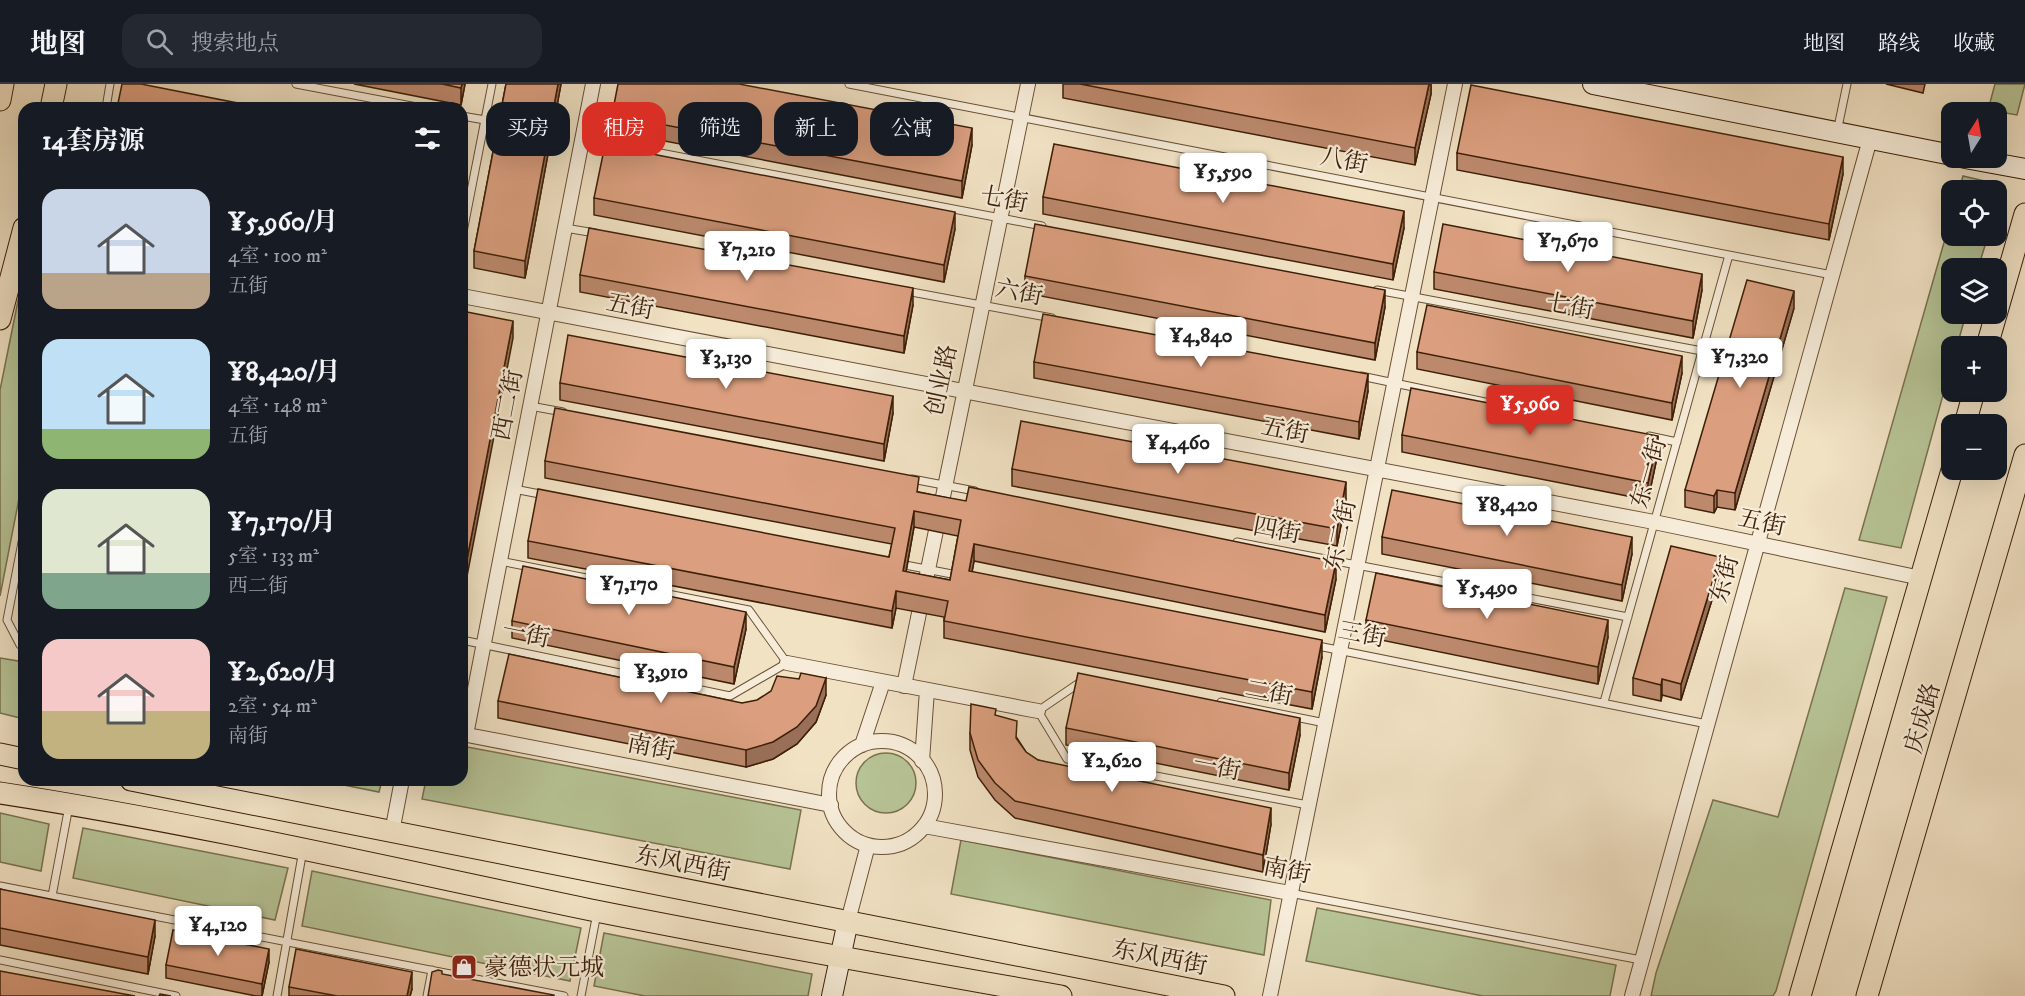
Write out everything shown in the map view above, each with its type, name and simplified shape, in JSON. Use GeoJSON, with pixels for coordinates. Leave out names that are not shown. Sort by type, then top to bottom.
{"type":"FeatureCollection","features":[{"type":"Feature","properties":{"kind":"main road"},"geometry":{"type":"LineString","coordinates":[[0,100],[3,84]]}},
{"type":"Feature","properties":{"kind":"main road"},"geometry":{"type":"LineString","coordinates":[[52,102],[56,84]]}},
{"type":"Feature","properties":{"kind":"main road"},"geometry":{"type":"LineString","coordinates":[[1990,336],[2025,214]]}},
{"type":"Feature","properties":{"kind":"main road"},"geometry":{"type":"LineString","coordinates":[[0,319],[18,251]]}},
{"type":"Feature","properties":{"kind":"main road","name":"庆成路"},"geometry":{"type":"LineString","coordinates":[[1867,996],[2025,455]]}},
{"type":"Feature","properties":{"kind":"main road","name":"庆成路"},"geometry":{"type":"LineString","coordinates":[[1800,996],[1949,480]]}},
{"type":"Feature","properties":{"kind":"main road"},"geometry":{"type":"LineString","coordinates":[[0,754],[18,758]]}},
{"type":"Feature","properties":{"kind":"main road","name":"东风西街"},"geometry":{"type":"LineString","coordinates":[[161,786],[1224,996]]}},
{"type":"Feature","properties":{"kind":"main road"},"geometry":{"type":"LineString","coordinates":[[0,793],[304,848],[597,911],[1061,996]]}},
{"type":"Feature","properties":{"kind":"street","name":"西二街"},"geometry":{"type":"LineString","coordinates":[[589,102],[593,84]]}},
{"type":"Feature","properties":{"kind":"street","name":"创业路"},"geometry":{"type":"LineString","coordinates":[[904,686],[1028,84]]}},
{"type":"Feature","properties":{"kind":"street","name":"东二街"},"geometry":{"type":"LineString","coordinates":[[1270,996],[1455,84]]}},
{"type":"Feature","properties":{"kind":"street"},"geometry":{"type":"LineString","coordinates":[[1593,84],[1941,153]]}},
{"type":"Feature","properties":{"kind":"street","name":"西二街"},"geometry":{"type":"LineString","coordinates":[[468,716],[484,645],[582,138]]}},
{"type":"Feature","properties":{"kind":"street","name":"东街"},"geometry":{"type":"LineString","coordinates":[[1632,996],[1870,139]]}},
{"type":"Feature","properties":{"kind":"street"},"geometry":{"type":"LineString","coordinates":[[2007,166],[2025,169]]}},
{"type":"Feature","properties":{"kind":"street","name":"五街"},"geometry":{"type":"LineString","coordinates":[[468,297],[1654,522],[1921,578]]}},
{"type":"Feature","properties":{"kind":"street"},"geometry":{"type":"LineString","coordinates":[[787,663],[1038,711]]}},
{"type":"Feature","properties":{"kind":"street"},"geometry":{"type":"LineString","coordinates":[[862,745],[883,682]]}},
{"type":"Feature","properties":{"kind":"street"},"geometry":{"type":"LineString","coordinates":[[922,760],[927,690]]}},
{"type":"Feature","properties":{"kind":"street","name":"南街"},"geometry":{"type":"LineString","coordinates":[[468,735],[831,805]]}},
{"type":"Feature","properties":{"kind":"street"},"geometry":{"type":"LineString","coordinates":[[880,741],[898,744],[914,752],[922,760],[927,765],[934,782],[935,800],[930,818],[919,833],[904,843],[886,847],[868,845],[851,838],[840,826],[832,812],[829,796],[831,780],[837,766],[848,753],[862,745],[880,741]]}},
{"type":"Feature","properties":{"kind":"street"},"geometry":{"type":"LineString","coordinates":[[392,832],[401,786]]}},
{"type":"Feature","properties":{"kind":"street","name":"南街"},"geometry":{"type":"LineString","coordinates":[[924,826],[1290,893]]}},
{"type":"Feature","properties":{"kind":"street"},"geometry":{"type":"LineString","coordinates":[[832,996],[848,921],[868,845]]}},
{"type":"Feature","properties":{"kind":"lane"},"geometry":{"type":"LineString","coordinates":[[107,102],[110,84]]}},
{"type":"Feature","properties":{"kind":"lane"},"geometry":{"type":"LineString","coordinates":[[296,84],[390,102]]}},
{"type":"Feature","properties":{"kind":"lane"},"geometry":{"type":"LineString","coordinates":[[468,206],[492,84]]}},
{"type":"Feature","properties":{"kind":"lane","name":"八街"},"geometry":{"type":"LineString","coordinates":[[849,84],[1832,275]]}},
{"type":"Feature","properties":{"kind":"lane"},"geometry":{"type":"LineString","coordinates":[[1837,132],[1847,84]]}},
{"type":"Feature","properties":{"kind":"lane"},"geometry":{"type":"LineString","coordinates":[[468,117],[485,120]]}},
{"type":"Feature","properties":{"kind":"lane","name":"七街"},"geometry":{"type":"LineString","coordinates":[[666,154],[1048,227]]}},
{"type":"Feature","properties":{"kind":"lane"},"geometry":{"type":"LineString","coordinates":[[565,228],[600,234]]}},
{"type":"Feature","properties":{"kind":"lane","name":"东一街"},"geometry":{"type":"LineString","coordinates":[[1604,702],[1729,255]]}},
{"type":"Feature","properties":{"kind":"lane","name":"七街"},"geometry":{"type":"LineString","coordinates":[[1365,287],[1702,351]]}},
{"type":"Feature","properties":{"kind":"lane","name":"六街"},"geometry":{"type":"LineString","coordinates":[[902,290],[1065,321]]}},
{"type":"Feature","properties":{"kind":"lane"},"geometry":{"type":"LineString","coordinates":[[1347,374],[1530,411]]}},
{"type":"Feature","properties":{"kind":"lane"},"geometry":{"type":"LineString","coordinates":[[530,406],[576,415]]}},
{"type":"Feature","properties":{"kind":"lane"},"geometry":{"type":"LineString","coordinates":[[1643,435],[1677,442]]}},
{"type":"Feature","properties":{"kind":"lane"},"geometry":{"type":"LineString","coordinates":[[899,477],[981,493]]}},
{"type":"Feature","properties":{"kind":"lane"},"geometry":{"type":"LineString","coordinates":[[514,489],[548,495]]}},
{"type":"Feature","properties":{"kind":"lane","name":"四街"},"geometry":{"type":"LineString","coordinates":[[1228,540],[1628,617]]}},
{"type":"Feature","properties":{"kind":"lane"},"geometry":{"type":"LineString","coordinates":[[500,561],[749,610],[787,663]]}},
{"type":"Feature","properties":{"kind":"lane"},"geometry":{"type":"LineString","coordinates":[[18,563],[7,620],[18,641]]}},
{"type":"Feature","properties":{"kind":"lane"},"geometry":{"type":"LineString","coordinates":[[894,563],[963,576]]}},
{"type":"Feature","properties":{"kind":"lane","name":"一街"},"geometry":{"type":"LineString","coordinates":[[468,641],[730,696],[787,663]]}},
{"type":"Feature","properties":{"kind":"lane","name":"三街"},"geometry":{"type":"LineString","coordinates":[[1305,643],[1707,723]]}},
{"type":"Feature","properties":{"kind":"lane"},"geometry":{"type":"LineString","coordinates":[[1038,711],[1089,676]]}},
{"type":"Feature","properties":{"kind":"lane","name":"二街"},"geometry":{"type":"LineString","coordinates":[[1213,700],[1325,723]]}},
{"type":"Feature","properties":{"kind":"lane","name":"一街"},"geometry":{"type":"LineString","coordinates":[[1038,711],[1067,759],[1308,805]]}},
{"type":"Feature","properties":{"kind":"lane"},"geometry":{"type":"LineString","coordinates":[[52,896],[69,804]]}},
{"type":"Feature","properties":{"kind":"lane"},"geometry":{"type":"LineString","coordinates":[[277,996],[304,848]]}},
{"type":"Feature","properties":{"kind":"lane"},"geometry":{"type":"LineString","coordinates":[[0,886],[564,996]]}},
{"type":"Feature","properties":{"kind":"lane","name":"南街"},"geometry":{"type":"LineString","coordinates":[[1290,893],[1641,960]]}},
{"type":"Feature","properties":{"kind":"lane"},"geometry":{"type":"LineString","coordinates":[[581,996],[597,911]]}},
{"type":"Feature","properties":{"kind":"lane"},"geometry":{"type":"LineString","coordinates":[[0,960],[153,994],[176,996]]}},
{"type":"Feature","properties":{"kind":"lane"},"geometry":{"type":"LineString","coordinates":[[427,996],[432,970]]}},
{"type":"Feature","properties":{"kind":"green space"},"geometry":{"type":"Polygon","coordinates":[[[1995,84],[2025,84],[2017,115],[2007,113],[2007,102],[1990,102],[1995,84]]]}},
{"type":"Feature","properties":{"kind":"green space"},"geometry":{"type":"Polygon","coordinates":[[[1963,176],[1980,180],[1962,180],[1963,176]]]}},
{"type":"Feature","properties":{"kind":"green space"},"geometry":{"type":"Polygon","coordinates":[[[1943,246],[1985,246],[1981,258],[1941,258],[1941,324],[1963,324],[1960,336],[1941,336],[1941,402],[1901,548],[1859,540],[1943,246]]]}},
{"type":"Feature","properties":{"kind":"green space"},"geometry":{"type":"Polygon","coordinates":[[[18,301],[18,504],[0,596],[0,390],[18,301]]]}},
{"type":"Feature","properties":{"kind":"green space"},"geometry":{"type":"Polygon","coordinates":[[[1845,588],[1887,597],[1776,991],[1773,996],[1651,996],[1656,973],[1713,800],[1778,817],[1845,588]]]}},
{"type":"Feature","properties":{"kind":"green space"},"geometry":{"type":"Polygon","coordinates":[[[0,658],[18,661],[18,718],[0,713],[0,658]]]}},
{"type":"Feature","properties":{"kind":"green space"},"geometry":{"type":"Polygon","coordinates":[[[468,747],[801,810],[790,869],[422,799],[425,786],[468,786],[468,747]]]}},
{"type":"Feature","properties":{"kind":"green space"},"geometry":{"type":"Polygon","coordinates":[[[886,753],[903,758],[911,766],[916,783],[911,800],[903,808],[886,813],[869,808],[861,800],[856,783],[861,766],[869,758],[886,753]]]}},
{"type":"Feature","properties":{"kind":"green space"},"geometry":{"type":"Polygon","coordinates":[[[349,786],[380,786],[379,792],[349,786]]]}},
{"type":"Feature","properties":{"kind":"green space"},"geometry":{"type":"Polygon","coordinates":[[[0,813],[49,824],[41,871],[0,862],[0,813]]]}},
{"type":"Feature","properties":{"kind":"green space"},"geometry":{"type":"Polygon","coordinates":[[[83,828],[288,868],[275,920],[73,878],[83,828]]]}},
{"type":"Feature","properties":{"kind":"green space"},"geometry":{"type":"Polygon","coordinates":[[[961,840],[1271,900],[1264,955],[951,894],[961,840]]]}},
{"type":"Feature","properties":{"kind":"green space"},"geometry":{"type":"Polygon","coordinates":[[[312,871],[581,928],[570,981],[302,926],[312,871]]]}},
{"type":"Feature","properties":{"kind":"green space"},"geometry":{"type":"Polygon","coordinates":[[[1317,908],[1616,965],[1610,996],[1483,996],[1306,961],[1317,908]]]}},
{"type":"Feature","properties":{"kind":"green space"},"geometry":{"type":"Polygon","coordinates":[[[604,933],[812,974],[808,996],[645,996],[594,986],[604,933]]]}},
{"type":"Feature","properties":{"kind":"building"},"geometry":{"type":"Polygon","coordinates":[[[122,84],[141,84],[232,102],[118,102],[122,84]]]}},
{"type":"Feature","properties":{"kind":"building"},"geometry":{"type":"Polygon","coordinates":[[[442,84],[462,84],[461,88],[442,84]]]}},
{"type":"Feature","properties":{"kind":"building"},"geometry":{"type":"Polygon","coordinates":[[[506,84],[558,84],[555,102],[503,102],[506,84]]]}},
{"type":"Feature","properties":{"kind":"building"},"geometry":{"type":"Polygon","coordinates":[[[618,84],[739,84],[834,102],[774,102],[774,146],[762,143],[762,102],[678,102],[678,127],[666,125],[666,102],[615,102],[618,84]]]}},
{"type":"Feature","properties":{"kind":"building"},"geometry":{"type":"Polygon","coordinates":[[[1080,84],[1429,84],[1415,148],[1080,84]]]}},
{"type":"Feature","properties":{"kind":"building"},"geometry":{"type":"Polygon","coordinates":[[[1471,85],[1843,157],[1829,224],[1457,153],[1471,85]]]}},
{"type":"Feature","properties":{"kind":"building"},"geometry":{"type":"Polygon","coordinates":[[[858,106],[870,109],[870,156],[954,156],[954,125],[972,128],[962,181],[829,156],[858,156],[858,106]]]}},
{"type":"Feature","properties":{"kind":"building"},"geometry":{"type":"Polygon","coordinates":[[[1054,144],[1404,211],[1393,264],[1043,197],[1054,144]]]}},
{"type":"Feature","properties":{"kind":"building"},"geometry":{"type":"Polygon","coordinates":[[[492,156],[545,156],[525,261],[474,251],[492,156]]]}},
{"type":"Feature","properties":{"kind":"building"},"geometry":{"type":"Polygon","coordinates":[[[603,156],[662,156],[955,212],[944,265],[594,198],[603,156]]]}},
{"type":"Feature","properties":{"kind":"building"},"geometry":{"type":"Polygon","coordinates":[[[1035,224],[1385,290],[1375,343],[1025,276],[1035,224]]]}},
{"type":"Feature","properties":{"kind":"building"},"geometry":{"type":"Polygon","coordinates":[[[1443,224],[1702,274],[1693,321],[1434,272],[1443,224]]]}},
{"type":"Feature","properties":{"kind":"building"},"geometry":{"type":"Polygon","coordinates":[[[589,228],[913,288],[904,336],[580,275],[589,228]]]}},
{"type":"Feature","properties":{"kind":"building"},"geometry":{"type":"Polygon","coordinates":[[[1747,280],[1794,291],[1735,493],[1717,490],[1714,496],[1685,490],[1747,280]]]}},
{"type":"Feature","properties":{"kind":"building"},"geometry":{"type":"Polygon","coordinates":[[[1427,305],[1682,356],[1672,403],[1417,352],[1427,305]]]}},
{"type":"Feature","properties":{"kind":"building"},"geometry":{"type":"Polygon","coordinates":[[[468,312],[513,321],[468,554],[468,312]]]}},
{"type":"Feature","properties":{"kind":"building"},"geometry":{"type":"Polygon","coordinates":[[[1043,314],[1368,374],[1359,422],[1034,362],[1043,314]]]}},
{"type":"Feature","properties":{"kind":"building"},"geometry":{"type":"Polygon","coordinates":[[[568,335],[893,396],[884,444],[560,383],[568,335]]]}},
{"type":"Feature","properties":{"kind":"building"},"geometry":{"type":"Polygon","coordinates":[[[1411,388],[1658,436],[1648,483],[1402,435],[1411,388]]]}},
{"type":"Feature","properties":{"kind":"building"},"geometry":{"type":"Polygon","coordinates":[[[555,408],[919,477],[917,492],[966,501],[969,487],[1336,562],[1325,615],[974,544],[969,571],[1322,640],[1312,692],[944,621],[948,601],[896,591],[892,611],[528,541],[538,489],[889,557],[895,528],[545,461],[555,408]],[[914,511],[903,571],[950,580],[961,520],[914,511]]]}},
{"type":"Feature","properties":{"kind":"building"},"geometry":{"type":"Polygon","coordinates":[[[1021,421],[1346,482],[1337,529],[1012,469],[1021,421]]]}},
{"type":"Feature","properties":{"kind":"building"},"geometry":{"type":"Polygon","coordinates":[[[1392,490],[1632,537],[1622,585],[1382,537],[1392,490]]]}},
{"type":"Feature","properties":{"kind":"building"},"geometry":{"type":"Polygon","coordinates":[[[1671,546],[1720,557],[1681,684],[1662,679],[1661,685],[1633,678],[1671,546]]]}},
{"type":"Feature","properties":{"kind":"building"},"geometry":{"type":"Polygon","coordinates":[[[523,566],[746,612],[734,667],[512,621],[523,566]]]}},
{"type":"Feature","properties":{"kind":"building"},"geometry":{"type":"Polygon","coordinates":[[[1376,573],[1608,620],[1598,667],[1366,620],[1376,573]]]}},
{"type":"Feature","properties":{"kind":"building"},"geometry":{"type":"Polygon","coordinates":[[[509,654],[742,703],[757,700],[771,691],[777,676],[799,679],[801,673],[826,678],[816,706],[797,727],[773,742],[746,750],[498,701],[509,654]]]}},
{"type":"Feature","properties":{"kind":"building"},"geometry":{"type":"Polygon","coordinates":[[[1078,673],[1300,718],[1289,773],[1066,728],[1078,673]]]}},
{"type":"Feature","properties":{"kind":"building"},"geometry":{"type":"Polygon","coordinates":[[[971,704],[996,709],[995,715],[1017,721],[1016,738],[1026,752],[1038,760],[1271,808],[1263,855],[1015,801],[995,783],[978,760],[970,733],[971,704]]]}},
{"type":"Feature","properties":{"kind":"building"},"geometry":{"type":"Polygon","coordinates":[[[0,889],[155,920],[148,957],[0,928],[0,889]]]}},
{"type":"Feature","properties":{"kind":"building"},"geometry":{"type":"Polygon","coordinates":[[[173,930],[269,949],[262,984],[166,965],[173,930]]]}},
{"type":"Feature","properties":{"kind":"building"},"geometry":{"type":"Polygon","coordinates":[[[296,949],[412,972],[407,996],[337,996],[289,987],[296,949]]]}},
{"type":"Feature","properties":{"kind":"building"},"geometry":{"type":"Polygon","coordinates":[[[0,971],[135,996],[0,996],[0,971]]]}},
{"type":"Feature","properties":{"kind":"building"},"geometry":{"type":"Polygon","coordinates":[[[442,971],[442,974],[554,996],[428,996],[432,972],[442,971]]]}},
{"type":"Feature","properties":{"kind":"place","name":"豪德状元城"},"geometry":{"type":"Point","coordinates":[464,967]}}]}
